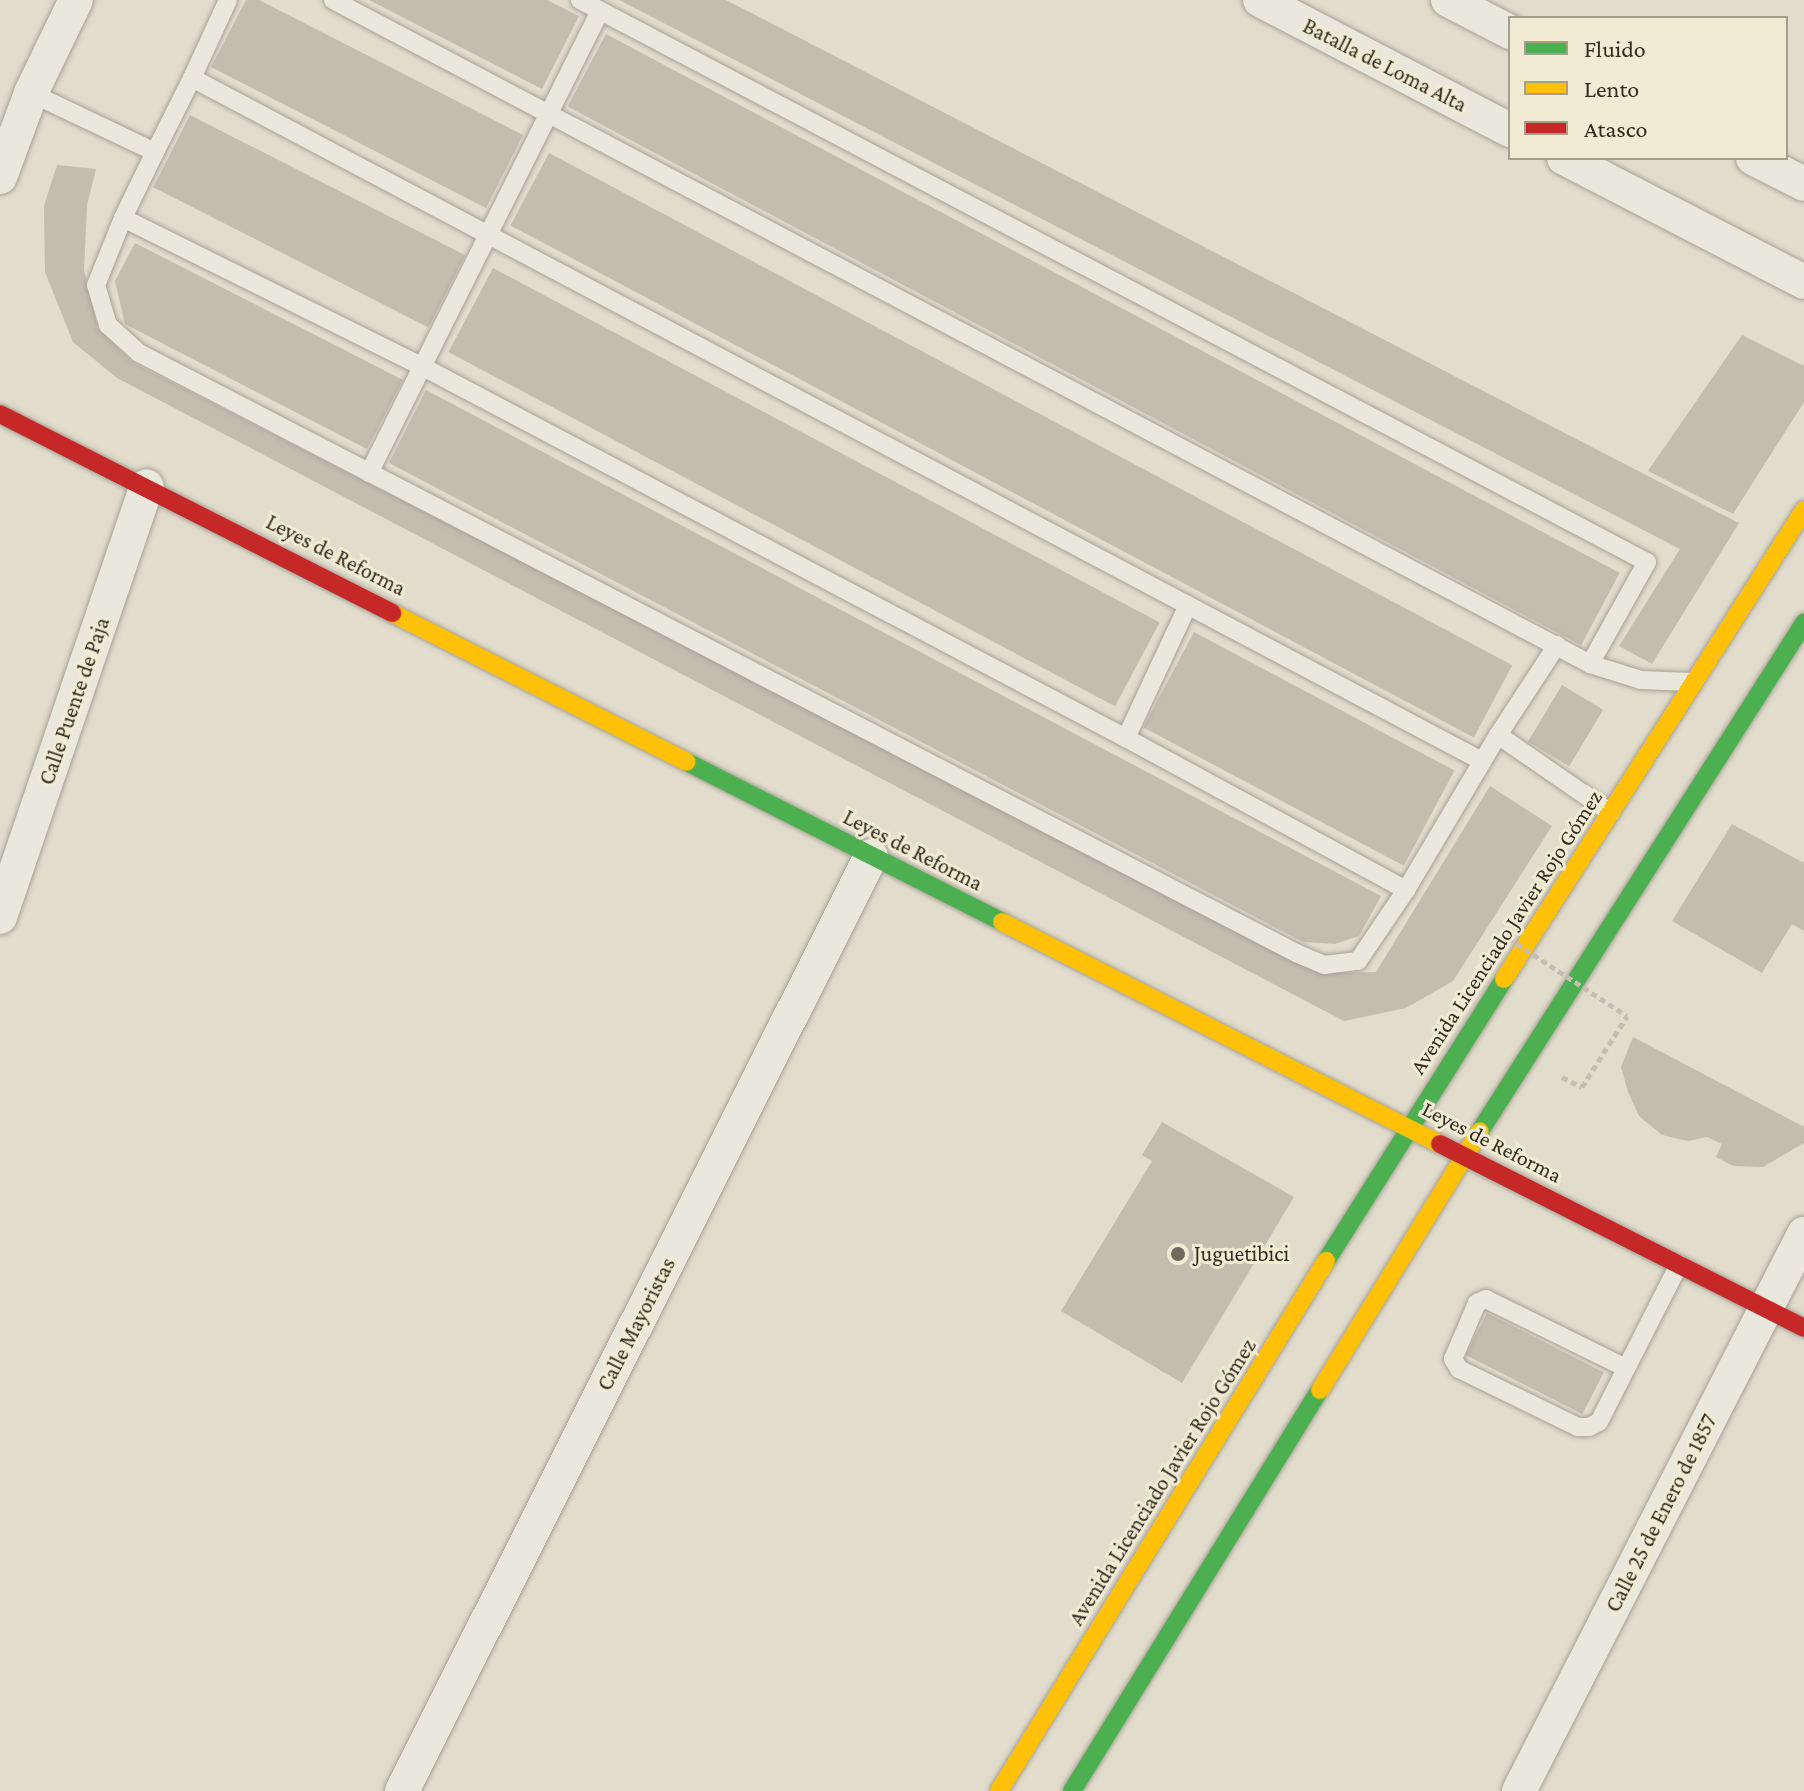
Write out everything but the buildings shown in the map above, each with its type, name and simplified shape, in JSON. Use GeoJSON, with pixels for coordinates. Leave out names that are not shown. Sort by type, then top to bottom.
{"type":"FeatureCollection","features":[{"type":"Feature","properties":{"kind":"main road","name":"Leyes de Reforma"},"geometry":{"type":"LineString","coordinates":[[0,414],[1804,1328]]}},
{"type":"Feature","properties":{"kind":"main road","name":"Avenida Licenciado Javier Rojo Gómez"},"geometry":{"type":"LineString","coordinates":[[999,1791],[1410,1126],[1804,510]]}},
{"type":"Feature","properties":{"kind":"main road"},"geometry":{"type":"LineString","coordinates":[[1072,1791],[1465,1155],[1804,623]]}},
{"type":"Feature","properties":{"kind":"street"},"geometry":{"type":"LineString","coordinates":[[0,177],[31,93],[76,0]]}},
{"type":"Feature","properties":{"kind":"street","name":"Batalla de Loma Alta"},"geometry":{"type":"LineString","coordinates":[[1260,0],[1508,129]]}},
{"type":"Feature","properties":{"kind":"street"},"geometry":{"type":"LineString","coordinates":[[1448,0],[1508,31]]}},
{"type":"Feature","properties":{"kind":"street"},"geometry":{"type":"LineString","coordinates":[[1568,160],[1804,282]]}},
{"type":"Feature","properties":{"kind":"street"},"geometry":{"type":"LineString","coordinates":[[1757,160],[1804,184]]}},
{"type":"Feature","properties":{"kind":"street","name":"Calle Puente de Paja"},"geometry":{"type":"LineString","coordinates":[[0,917],[147,486]]}},
{"type":"Feature","properties":{"kind":"street","name":"Calle Mayoristas"},"geometry":{"type":"LineString","coordinates":[[402,1791],[871,856]]}},
{"type":"Feature","properties":{"kind":"street","name":"Calle 25 de Enero de 1857"},"geometry":{"type":"LineString","coordinates":[[1519,1791],[1804,1234]]}},
{"type":"Feature","properties":{"kind":"lane"},"geometry":{"type":"LineString","coordinates":[[228,0],[123,218],[96,285],[108,325],[139,353],[1324,965],[1358,961],[1406,890],[1498,735],[1557,645]]}},
{"type":"Feature","properties":{"kind":"lane"},"geometry":{"type":"LineString","coordinates":[[333,0],[1590,664],[1641,680],[1694,683]]}},
{"type":"Feature","properties":{"kind":"lane"},"geometry":{"type":"LineString","coordinates":[[580,0],[1647,562],[1590,664]]}},
{"type":"Feature","properties":{"kind":"lane"},"geometry":{"type":"LineString","coordinates":[[369,473],[425,368],[488,234],[600,11]]}},
{"type":"Feature","properties":{"kind":"lane"},"geometry":{"type":"LineString","coordinates":[[192,78],[1482,761]]}},
{"type":"Feature","properties":{"kind":"lane"},"geometry":{"type":"LineString","coordinates":[[31,93],[155,152]]}},
{"type":"Feature","properties":{"kind":"lane"},"geometry":{"type":"LineString","coordinates":[[123,218],[425,368],[1126,738],[1406,890]]}},
{"type":"Feature","properties":{"kind":"lane"},"geometry":{"type":"LineString","coordinates":[[1126,738],[1188,605]]}},
{"type":"Feature","properties":{"kind":"lane"},"geometry":{"type":"LineString","coordinates":[[1498,735],[1611,813]]}},
{"type":"Feature","properties":{"kind":"lane"},"geometry":{"type":"LineString","coordinates":[[1626,1368],[1486,1299],[1477,1303],[1453,1359],[1459,1369],[1578,1427],[1599,1422],[1679,1264]]}},
{"type":"Feature","properties":{"kind":"path"},"geometry":{"type":"LineString","coordinates":[[1508,938],[1627,1016],[1582,1087]]}},
{"type":"Feature","properties":{"kind":"traffic: fast"},"geometry":{"type":"LineString","coordinates":[[1480,1131],[1804,623]]}},
{"type":"Feature","properties":{"kind":"traffic: fast"},"geometry":{"type":"LineString","coordinates":[[687,762],[1002,922]]}},
{"type":"Feature","properties":{"kind":"traffic: fast"},"geometry":{"type":"LineString","coordinates":[[1326,1261],[1504,979]]}},
{"type":"Feature","properties":{"kind":"traffic: fast"},"geometry":{"type":"LineString","coordinates":[[1072,1791],[1320,1390]]}},
{"type":"Feature","properties":{"kind":"traffic: slow"},"geometry":{"type":"LineString","coordinates":[[1504,979],[1804,510]]}},
{"type":"Feature","properties":{"kind":"traffic: slow"},"geometry":{"type":"LineString","coordinates":[[392,613],[687,762]]}},
{"type":"Feature","properties":{"kind":"traffic: slow"},"geometry":{"type":"LineString","coordinates":[[1002,922],[1440,1144]]}},
{"type":"Feature","properties":{"kind":"traffic: slow"},"geometry":{"type":"LineString","coordinates":[[1320,1390],[1480,1131]]}},
{"type":"Feature","properties":{"kind":"traffic: slow"},"geometry":{"type":"LineString","coordinates":[[999,1791],[1326,1261]]}},
{"type":"Feature","properties":{"kind":"traffic: jam"},"geometry":{"type":"LineString","coordinates":[[0,414],[392,613]]}},
{"type":"Feature","properties":{"kind":"traffic: jam"},"geometry":{"type":"LineString","coordinates":[[1440,1144],[1804,1328]]}},
{"type":"Feature","properties":{"kind":"place","name":"Juguetibici"},"geometry":{"type":"Point","coordinates":[1178,1254]}}]}
